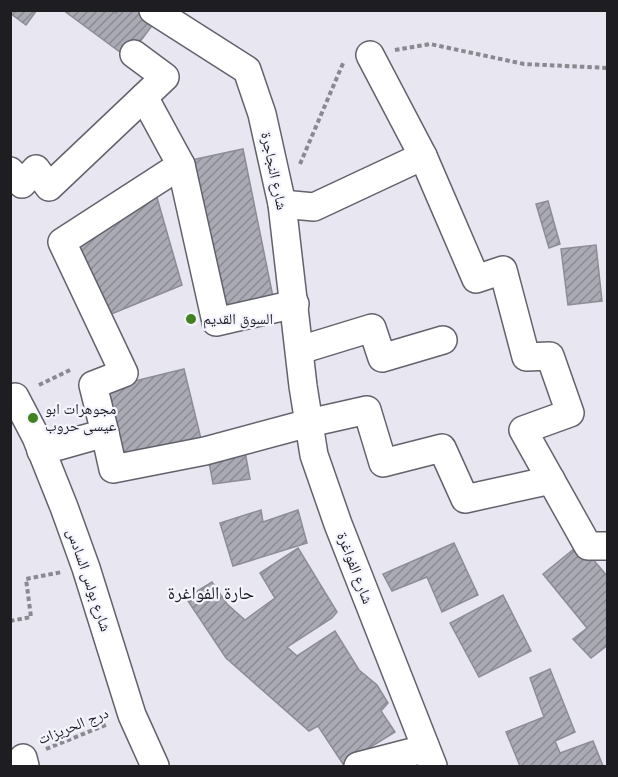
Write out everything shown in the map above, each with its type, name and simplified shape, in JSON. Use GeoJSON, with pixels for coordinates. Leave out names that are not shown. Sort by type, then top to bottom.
{"type":"FeatureCollection","features":[{"type":"Feature","properties":{"kind":"street","name":"شارع النجاجرة"},"geometry":{"type":"LineString","coordinates":[[153,10],[247,70],[262,114],[282,204],[303,386]]}},
{"type":"Feature","properties":{"kind":"street"},"geometry":{"type":"LineString","coordinates":[[10,171],[22,184],[36,169],[49,187],[165,77],[134,54]]}},
{"type":"Feature","properties":{"kind":"street"},"geometry":{"type":"LineString","coordinates":[[370,55],[423,156],[476,279],[503,270],[526,357],[550,356],[570,413],[522,430],[588,546],[608,546]]}},
{"type":"Feature","properties":{"kind":"street"},"geometry":{"type":"LineString","coordinates":[[144,97],[181,165],[216,322],[295,304]]}},
{"type":"Feature","properties":{"kind":"street"},"geometry":{"type":"LineString","coordinates":[[282,204],[314,207],[423,156]]}},
{"type":"Feature","properties":{"kind":"street"},"geometry":{"type":"LineString","coordinates":[[181,165],[62,242],[124,373],[93,385],[113,469],[205,451],[367,410],[382,463],[442,448],[465,499],[551,480]]}},
{"type":"Feature","properties":{"kind":"street"},"geometry":{"type":"LineString","coordinates":[[300,350],[372,328],[382,358],[443,340]]}},
{"type":"Feature","properties":{"kind":"street","name":"شارع الفواغرة"},"geometry":{"type":"LineString","coordinates":[[303,386],[314,455],[338,524],[429,756]]}},
{"type":"Feature","properties":{"kind":"street","name":"شارع بولس السادس"},"geometry":{"type":"LineString","coordinates":[[15,397],[42,451],[86,568],[132,715],[155,766]]}},
{"type":"Feature","properties":{"kind":"street"},"geometry":{"type":"LineString","coordinates":[[42,451],[105,433]]}},
{"type":"Feature","properties":{"kind":"street","name":"شارع الفواغرة"},"geometry":{"type":"LineString","coordinates":[[358,766],[416,751],[429,756]]}},
{"type":"Feature","properties":{"kind":"path"},"geometry":{"type":"LineString","coordinates":[[15,397],[74,368]]}},
{"type":"Feature","properties":{"kind":"path"},"geometry":{"type":"LineString","coordinates":[[10,621],[31,617],[26,579],[86,568]]}},
{"type":"Feature","properties":{"kind":"path","name":"درج الحريزات"},"geometry":{"type":"LineString","coordinates":[[24,762],[132,715]]}},
{"type":"Feature","properties":{"kind":"building"},"geometry":{"type":"Polygon","coordinates":[[[10,10],[37,10],[26,25],[10,13],[10,10]]]}},
{"type":"Feature","properties":{"kind":"building"},"geometry":{"type":"Polygon","coordinates":[[[63,10],[113,10],[116,13],[118,10],[138,10],[154,23],[128,58],[63,10]]]}},
{"type":"Feature","properties":{"kind":"building"},"geometry":{"type":"Polygon","coordinates":[[[243,149],[273,297],[221,308],[191,160],[243,149]]]}},
{"type":"Feature","properties":{"kind":"building"},"geometry":{"type":"Polygon","coordinates":[[[154,187],[182,285],[104,317],[70,244],[154,187]]]}},
{"type":"Feature","properties":{"kind":"building"},"geometry":{"type":"Polygon","coordinates":[[[548,201],[560,244],[549,248],[536,204],[548,201]]]}},
{"type":"Feature","properties":{"kind":"building"},"geometry":{"type":"Polygon","coordinates":[[[596,245],[602,301],[568,305],[561,249],[596,245]]]}},
{"type":"Feature","properties":{"kind":"building"},"geometry":{"type":"Polygon","coordinates":[[[184,369],[202,443],[116,464],[98,390],[184,369]]]}},
{"type":"Feature","properties":{"kind":"building"},"geometry":{"type":"Polygon","coordinates":[[[244,446],[250,479],[213,484],[207,451],[244,446]]]}},
{"type":"Feature","properties":{"kind":"building"},"geometry":{"type":"Polygon","coordinates":[[[261,510],[263,522],[298,510],[307,543],[233,566],[220,523],[261,510]]]}},
{"type":"Feature","properties":{"kind":"building"},"geometry":{"type":"Polygon","coordinates":[[[454,543],[478,595],[442,612],[427,577],[392,591],[383,574],[454,543]]]}},
{"type":"Feature","properties":{"kind":"building"},"geometry":{"type":"Polygon","coordinates":[[[580,544],[608,577],[608,645],[591,658],[573,639],[587,628],[543,574],[580,544]]]}},
{"type":"Feature","properties":{"kind":"building"},"geometry":{"type":"Polygon","coordinates":[[[298,548],[337,612],[332,618],[287,647],[297,656],[335,631],[359,670],[377,685],[388,703],[381,711],[395,732],[343,764],[318,726],[309,731],[226,658],[186,598],[212,582],[227,604],[245,620],[275,598],[260,573],[298,548]]]}},
{"type":"Feature","properties":{"kind":"building"},"geometry":{"type":"Polygon","coordinates":[[[503,595],[531,651],[479,677],[450,623],[503,595]]]}},
{"type":"Feature","properties":{"kind":"building"},"geometry":{"type":"Polygon","coordinates":[[[550,669],[575,732],[555,741],[560,753],[593,741],[603,766],[520,766],[506,732],[544,717],[530,678],[550,669]]]}},
{"type":"Feature","properties":{"kind":"place","name":"السوق القديم"},"geometry":{"type":"Point","coordinates":[191,319]}},
{"type":"Feature","properties":{"kind":"place","name":"مجوهرات ابو عيسى حروب"},"geometry":{"type":"Point","coordinates":[33,418]}},
{"type":"Feature","properties":{"kind":"district","name":"حارة الفواغرة"},"geometry":{"type":"Point","coordinates":[211,593]}}]}
